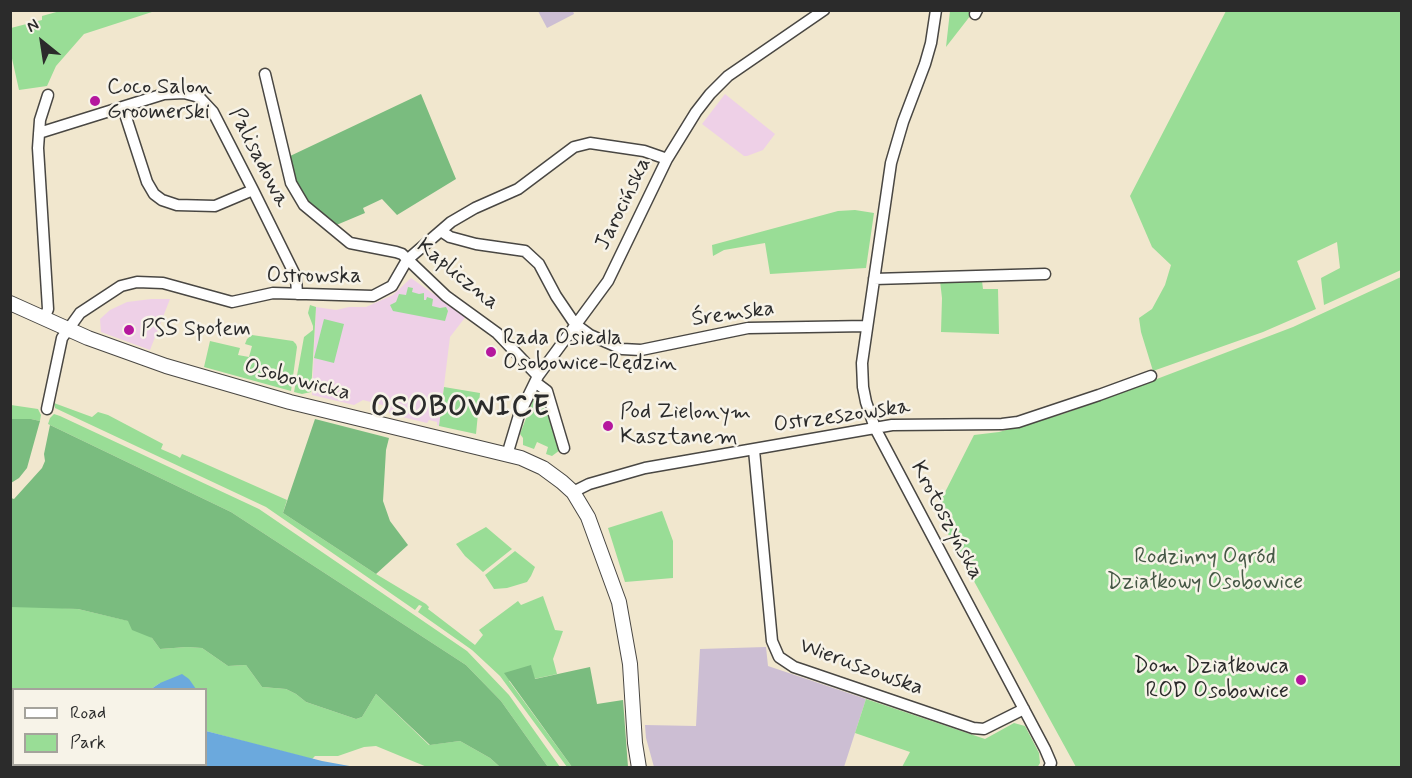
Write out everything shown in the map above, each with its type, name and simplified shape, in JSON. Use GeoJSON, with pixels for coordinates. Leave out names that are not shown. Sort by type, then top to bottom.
{"type":"FeatureCollection","features":[{"type":"Feature","properties":{"kind":"street","name":"Jarocińska"},"geometry":{"type":"LineString","coordinates":[[507,455],[519,415],[536,379],[612,275],[667,159],[696,112],[718,85],[738,69],[824,10]]}},
{"type":"Feature","properties":{"kind":"street","name":"Krotoszyńska"},"geometry":{"type":"LineString","coordinates":[[936,10],[930,66],[903,122],[891,163],[862,376],[866,402],[875,428],[1024,709],[1051,763],[1049,768]]}},
{"type":"Feature","properties":{"kind":"street","name":"Kapliczna"},"geometry":{"type":"LineString","coordinates":[[265,74],[291,183],[304,205],[350,243],[396,252],[446,296],[497,333],[547,391],[564,448]]}},
{"type":"Feature","properties":{"kind":"street","name":"Palisadowa"},"geometry":{"type":"LineString","coordinates":[[39,133],[175,93],[199,97],[213,112],[253,190],[296,277],[297,294]]}},
{"type":"Feature","properties":{"kind":"street"},"geometry":{"type":"LineString","coordinates":[[44,319],[48,309],[39,133],[40,120],[48,95]]}},
{"type":"Feature","properties":{"kind":"street"},"geometry":{"type":"LineString","coordinates":[[123,108],[147,182],[154,194],[162,200],[177,205],[215,206],[253,190]]}},
{"type":"Feature","properties":{"kind":"street","name":"Ostrowska"},"geometry":{"type":"LineString","coordinates":[[68,328],[80,313],[107,294],[121,286],[137,282],[163,283],[232,302],[273,293],[373,296],[392,286],[407,260],[462,215],[518,189],[578,145],[590,143],[644,151],[667,159]]}},
{"type":"Feature","properties":{"kind":"street"},"geometry":{"type":"LineString","coordinates":[[441,231],[450,237],[476,244],[517,249],[528,253],[539,264],[556,296],[575,324]]}},
{"type":"Feature","properties":{"kind":"street"},"geometry":{"type":"LineString","coordinates":[[874,279],[1045,274]]}},
{"type":"Feature","properties":{"kind":"street","name":"Osobowicka"},"geometry":{"type":"LineString","coordinates":[[10,303],[143,358],[225,384],[392,428],[507,455],[543,468],[562,482],[573,492],[592,525],[619,602],[630,664],[635,743],[639,768]]}},
{"type":"Feature","properties":{"kind":"street","name":"Śremska"},"geometry":{"type":"LineString","coordinates":[[575,324],[590,335],[621,349],[633,350],[748,328],[867,326]]}},
{"type":"Feature","properties":{"kind":"street"},"geometry":{"type":"LineString","coordinates":[[47,409],[61,342],[68,328]]}},
{"type":"Feature","properties":{"kind":"street","name":"Ostrzeszowska"},"geometry":{"type":"LineString","coordinates":[[573,492],[589,484],[628,472],[892,425],[1018,422],[1151,376]]}},
{"type":"Feature","properties":{"kind":"street","name":"Wieruszowska"},"geometry":{"type":"LineString","coordinates":[[754,450],[772,641],[779,657],[794,667],[973,728],[984,729],[1024,709]]}},
{"type":"Feature","properties":{"kind":"shaded area"},"geometry":{"type":"Polygon","coordinates":[[[538,11],[573,11],[574,14],[547,28],[538,11]]]}},
{"type":"Feature","properties":{"kind":"shaded area"},"geometry":{"type":"Polygon","coordinates":[[[725,94],[775,134],[763,150],[744,156],[702,124],[725,94]]]}},
{"type":"Feature","properties":{"kind":"shaded area"},"geometry":{"type":"Polygon","coordinates":[[[411,278],[456,310],[467,315],[450,337],[439,426],[437,422],[429,420],[427,423],[390,414],[386,406],[363,400],[354,405],[312,395],[316,307],[336,310],[366,307],[393,295],[411,278]]]}},
{"type":"Feature","properties":{"kind":"shaded area"},"geometry":{"type":"Polygon","coordinates":[[[170,299],[150,350],[101,332],[100,319],[110,310],[127,302],[170,299]]]}},
{"type":"Feature","properties":{"kind":"shaded area"},"geometry":{"type":"Polygon","coordinates":[[[766,647],[768,666],[866,699],[844,767],[654,767],[645,725],[696,726],[700,649],[766,647]]]}},
{"type":"Feature","properties":{"kind":"green space"},"geometry":{"type":"Polygon","coordinates":[[[60,11],[155,11],[84,34],[56,66],[47,86],[19,90],[11,54],[11,28],[42,20],[42,16],[60,11]]]}},
{"type":"Feature","properties":{"kind":"green space"},"geometry":{"type":"Polygon","coordinates":[[[950,11],[974,11],[946,47],[950,11]]]}},
{"type":"Feature","properties":{"kind":"green space"},"geometry":{"type":"Polygon","coordinates":[[[1226,11],[1401,11],[1401,270],[1324,305],[1321,278],[1340,268],[1337,242],[1297,261],[1316,309],[1263,332],[1153,371],[1139,318],[1152,309],[1165,285],[1171,265],[1152,247],[1130,196],[1226,11]]]}},
{"type":"Feature","properties":{"kind":"green space"},"geometry":{"type":"Polygon","coordinates":[[[421,94],[456,179],[397,215],[382,199],[363,208],[365,213],[334,226],[313,208],[295,186],[288,157],[421,94]]]}},
{"type":"Feature","properties":{"kind":"green space"},"geometry":{"type":"Polygon","coordinates":[[[855,210],[874,213],[866,268],[770,274],[765,243],[724,250],[713,256],[712,245],[838,211],[855,210]]]}},
{"type":"Feature","properties":{"kind":"green space","name":"Rodzinny Ogród Działkowy Osobowice"},"geometry":{"type":"Polygon","coordinates":[[[1401,277],[1401,767],[1076,767],[947,532],[938,506],[974,435],[999,432],[1063,414],[1107,398],[1293,327],[1401,277]]]}},
{"type":"Feature","properties":{"kind":"green space"},"geometry":{"type":"Polygon","coordinates":[[[940,281],[982,281],[983,289],[998,289],[999,334],[941,332],[940,281]]]}},
{"type":"Feature","properties":{"kind":"green space"},"geometry":{"type":"Polygon","coordinates":[[[408,287],[413,288],[412,292],[424,293],[424,300],[427,297],[433,299],[432,306],[446,307],[448,311],[445,321],[393,311],[390,305],[396,302],[399,294],[406,295],[408,287]]]}},
{"type":"Feature","properties":{"kind":"green space"},"geometry":{"type":"Polygon","coordinates":[[[310,305],[316,307],[311,392],[302,394],[294,392],[304,337],[313,330],[308,313],[310,305]]]}},
{"type":"Feature","properties":{"kind":"green space"},"geometry":{"type":"Polygon","coordinates":[[[324,319],[344,324],[334,363],[314,358],[324,319]]]}},
{"type":"Feature","properties":{"kind":"green space"},"geometry":{"type":"Polygon","coordinates":[[[252,335],[293,341],[296,344],[291,391],[204,367],[210,341],[240,348],[238,355],[249,357],[252,346],[245,344],[252,335]]]}},
{"type":"Feature","properties":{"kind":"green space"},"geometry":{"type":"Polygon","coordinates":[[[444,387],[480,393],[476,434],[439,426],[444,387]]]}},
{"type":"Feature","properties":{"kind":"green space"},"geometry":{"type":"Polygon","coordinates":[[[541,391],[544,393],[560,450],[552,456],[546,454],[548,447],[537,442],[534,449],[523,445],[523,438],[520,434],[535,395],[541,391]]]}},
{"type":"Feature","properties":{"kind":"green space"},"geometry":{"type":"Polygon","coordinates":[[[54,403],[92,417],[98,412],[108,415],[163,444],[161,449],[180,458],[182,454],[192,458],[287,500],[283,513],[426,604],[428,609],[475,645],[483,635],[479,630],[518,601],[521,605],[543,596],[555,630],[563,631],[553,659],[557,674],[534,679],[531,666],[509,681],[572,767],[567,767],[500,676],[472,650],[418,612],[422,606],[419,605],[415,610],[266,507],[55,408],[54,403]]]}},
{"type":"Feature","properties":{"kind":"green space"},"geometry":{"type":"Polygon","coordinates":[[[11,405],[38,409],[41,415],[40,421],[11,419],[11,405]]]}},
{"type":"Feature","properties":{"kind":"green space"},"geometry":{"type":"Polygon","coordinates":[[[54,414],[259,509],[467,651],[509,695],[560,767],[548,767],[501,701],[466,665],[231,512],[48,424],[54,414]]]}},
{"type":"Feature","properties":{"kind":"green space"},"geometry":{"type":"Polygon","coordinates":[[[11,419],[40,421],[27,468],[19,478],[11,483],[11,419]]]}},
{"type":"Feature","properties":{"kind":"green space"},"geometry":{"type":"Polygon","coordinates":[[[315,419],[389,438],[386,450],[383,501],[390,521],[408,545],[376,574],[283,513],[315,419]]]}},
{"type":"Feature","properties":{"kind":"green space"},"geometry":{"type":"Polygon","coordinates":[[[50,425],[231,512],[466,665],[501,701],[548,767],[500,767],[490,758],[460,741],[430,745],[376,694],[362,717],[356,719],[306,702],[286,689],[262,687],[246,665],[228,666],[202,648],[160,649],[152,638],[132,630],[128,621],[78,609],[11,607],[11,498],[14,499],[42,468],[50,425]]]}},
{"type":"Feature","properties":{"kind":"green space"},"geometry":{"type":"Polygon","coordinates":[[[662,511],[673,541],[673,578],[625,582],[608,528],[662,511]]]}},
{"type":"Feature","properties":{"kind":"green space"},"geometry":{"type":"Polygon","coordinates":[[[486,527],[512,549],[483,572],[465,556],[456,544],[486,527]]]}},
{"type":"Feature","properties":{"kind":"green space"},"geometry":{"type":"Polygon","coordinates":[[[515,551],[535,567],[531,576],[527,582],[494,589],[485,575],[515,551]]]}},
{"type":"Feature","properties":{"kind":"green space"},"geometry":{"type":"Polygon","coordinates":[[[10,607],[78,609],[129,621],[152,638],[160,649],[202,648],[228,666],[246,665],[262,687],[286,689],[306,702],[356,719],[362,717],[376,694],[429,745],[460,741],[490,758],[500,767],[427,767],[376,746],[364,747],[338,756],[315,756],[312,759],[207,731],[207,688],[160,683],[152,688],[12,688],[11,716],[10,607]]]}},
{"type":"Feature","properties":{"kind":"green space"},"geometry":{"type":"Polygon","coordinates":[[[531,665],[535,679],[590,667],[597,704],[623,700],[628,767],[572,767],[504,673],[531,665]]]}},
{"type":"Feature","properties":{"kind":"green space"},"geometry":{"type":"Polygon","coordinates":[[[866,699],[985,739],[1014,723],[1025,726],[1039,753],[1040,763],[1037,768],[902,767],[910,752],[855,733],[866,699]]]}},
{"type":"Feature","properties":{"kind":"water"},"geometry":{"type":"Polygon","coordinates":[[[182,674],[195,688],[152,688],[182,674]]]}},
{"type":"Feature","properties":{"kind":"water"},"geometry":{"type":"Polygon","coordinates":[[[12,716],[12,766],[207,766],[207,731],[322,761],[355,767],[11,767],[12,716]]]}},
{"type":"Feature","properties":{"kind":"place","name":"Coco Salon Groomerski"},"geometry":{"type":"Point","coordinates":[95,101]}},
{"type":"Feature","properties":{"kind":"place","name":"PSS Społem"},"geometry":{"type":"Point","coordinates":[129,330]}},
{"type":"Feature","properties":{"kind":"place","name":"Rada Osiedla Osobowice-Rędzin"},"geometry":{"type":"Point","coordinates":[491,352]}},
{"type":"Feature","properties":{"kind":"place","name":"Pod Zielonym Kasztanem"},"geometry":{"type":"Point","coordinates":[608,426]}},
{"type":"Feature","properties":{"kind":"place","name":"Dom Działkowca ROD Osobowice"},"geometry":{"type":"Point","coordinates":[1301,680]}},
{"type":"Feature","properties":{"kind":"district","name":"OSOBOWICE"},"geometry":{"type":"Point","coordinates":[461,409]}}]}
